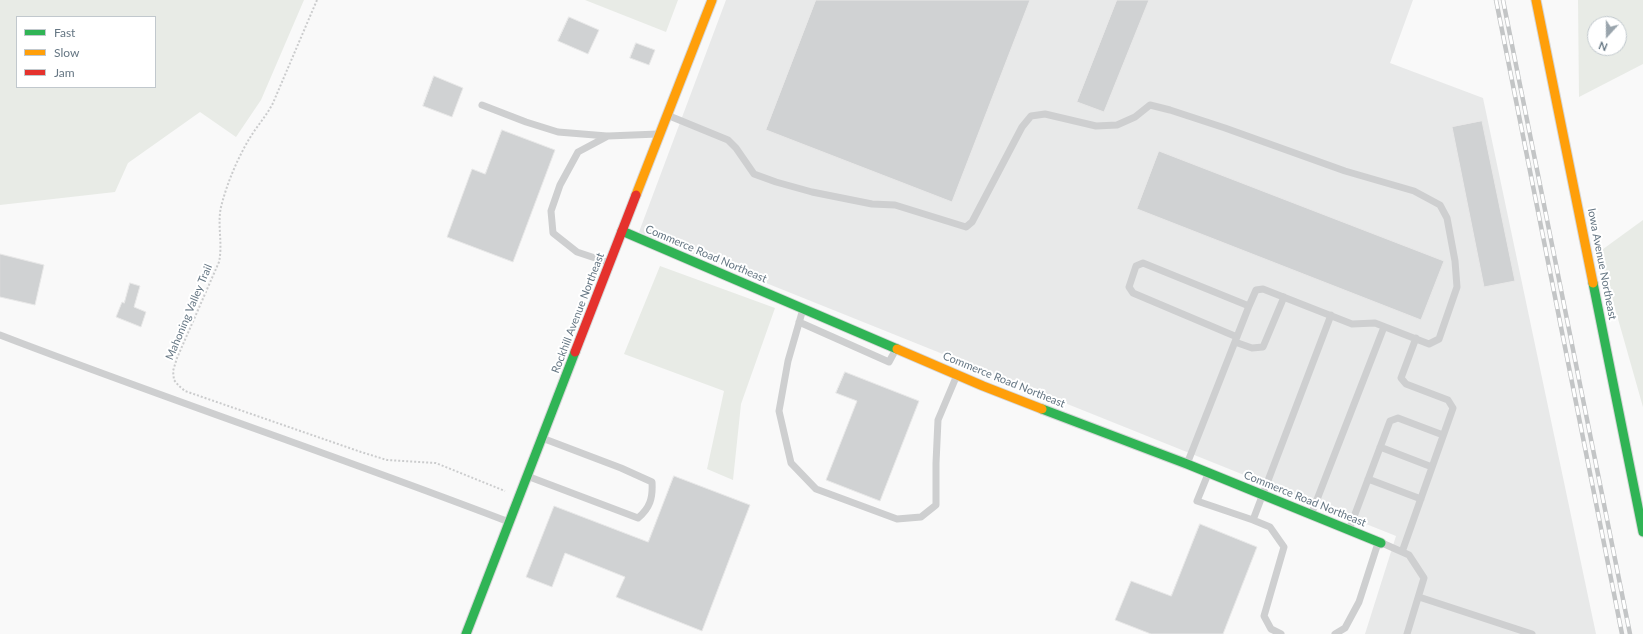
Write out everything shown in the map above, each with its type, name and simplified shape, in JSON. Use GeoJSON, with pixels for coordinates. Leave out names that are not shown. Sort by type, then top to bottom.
{"type":"FeatureCollection","features":[{"type":"Feature","properties":{"kind":"street","name":"Rockhill Avenue Northeast"},"geometry":{"type":"LineString","coordinates":[[466,634],[712,0]]}},
{"type":"Feature","properties":{"kind":"street","name":"Iowa Avenue Northeast"},"geometry":{"type":"LineString","coordinates":[[1536,0],[1643,532]]}},
{"type":"Feature","properties":{"kind":"street","name":"Commerce Road Northeast"},"geometry":{"type":"LineString","coordinates":[[622,231],[957,375],[1187,464],[1380,542]]}},
{"type":"Feature","properties":{"kind":"lane"},"geometry":{"type":"LineString","coordinates":[[482,105],[526,122],[558,132],[608,136],[660,134]]}},
{"type":"Feature","properties":{"kind":"lane"},"geometry":{"type":"LineString","coordinates":[[667,115],[728,140],[736,148],[754,174],[812,192],[872,204],[895,205],[966,227],[972,222],[1022,126],[1031,116],[1045,114],[1096,126],[1117,125],[1135,117],[1150,105],[1170,110],[1345,170],[1414,191],[1440,205],[1447,218],[1455,261],[1457,287],[1439,339],[1429,344],[1375,323],[1352,324],[1263,289],[1256,290],[1187,464]]}},
{"type":"Feature","properties":{"kind":"lane"},"geometry":{"type":"LineString","coordinates":[[608,136],[578,152],[560,185],[551,211],[553,233],[576,252],[610,263]]}},
{"type":"Feature","properties":{"kind":"lane"},"geometry":{"type":"LineString","coordinates":[[1249,306],[1143,263],[1136,266],[1128,287],[1133,293],[1252,348],[1263,347],[1284,297]]}},
{"type":"Feature","properties":{"kind":"lane"},"geometry":{"type":"LineString","coordinates":[[803,309],[788,361],[779,411],[791,463],[816,489],[897,519],[921,517],[936,505],[938,420],[957,375]]}},
{"type":"Feature","properties":{"kind":"lane"},"geometry":{"type":"LineString","coordinates":[[1253,520],[1331,315]]}},
{"type":"Feature","properties":{"kind":"lane"},"geometry":{"type":"LineString","coordinates":[[799,322],[889,362],[896,349]]}},
{"type":"Feature","properties":{"kind":"lane"},"geometry":{"type":"LineString","coordinates":[[1311,515],[1384,327]]}},
{"type":"Feature","properties":{"kind":"lane"},"geometry":{"type":"LineString","coordinates":[[0,335],[104,375],[282,438],[510,522]]}},
{"type":"Feature","properties":{"kind":"lane"},"geometry":{"type":"LineString","coordinates":[[1402,552],[1453,408],[1448,400],[1406,384],[1401,378],[1416,338]]}},
{"type":"Feature","properties":{"kind":"lane"},"geometry":{"type":"LineString","coordinates":[[1348,530],[1390,421],[1398,418],[1444,435]]}},
{"type":"Feature","properties":{"kind":"lane"},"geometry":{"type":"LineString","coordinates":[[527,476],[638,518],[646,512],[653,494],[652,482],[621,468],[542,438]]}},
{"type":"Feature","properties":{"kind":"lane"},"geometry":{"type":"LineString","coordinates":[[1380,447],[1432,467]]}},
{"type":"Feature","properties":{"kind":"lane"},"geometry":{"type":"LineString","coordinates":[[1208,473],[1197,502],[1270,527],[1284,547],[1264,616],[1271,629],[1281,634]]}},
{"type":"Feature","properties":{"kind":"lane"},"geometry":{"type":"LineString","coordinates":[[1368,479],[1421,499]]}},
{"type":"Feature","properties":{"kind":"lane"},"geometry":{"type":"LineString","coordinates":[[1335,634],[1345,628],[1359,602],[1380,542],[1409,555],[1424,578],[1407,634]]}},
{"type":"Feature","properties":{"kind":"lane"},"geometry":{"type":"LineString","coordinates":[[1419,597],[1532,634]]}},
{"type":"Feature","properties":{"kind":"path","name":"Mahoning Valley Trail"},"geometry":{"type":"LineString","coordinates":[[317,0],[273,103],[267,114],[251,135],[239,158],[226,192],[221,207],[219,223],[221,249],[219,262],[177,358],[174,371],[174,380],[185,391],[361,452],[388,460],[424,462],[444,465],[520,496]]}},
{"type":"Feature","properties":{"kind":"shaded area"},"geometry":{"type":"Polygon","coordinates":[[[0,0],[304,0],[261,100],[236,137],[200,112],[128,163],[115,192],[0,205],[0,0]]]}},
{"type":"Feature","properties":{"kind":"shaded area"},"geometry":{"type":"Polygon","coordinates":[[[585,0],[678,0],[666,32],[585,0]]]}},
{"type":"Feature","properties":{"kind":"shaded area"},"geometry":{"type":"Polygon","coordinates":[[[726,0],[1413,0],[1390,63],[1483,98],[1596,634],[1365,634],[1396,536],[639,232],[726,0]]]}},
{"type":"Feature","properties":{"kind":"shaded area"},"geometry":{"type":"Polygon","coordinates":[[[1578,0],[1643,0],[1643,64],[1579,97],[1578,0]]]}},
{"type":"Feature","properties":{"kind":"shaded area"},"geometry":{"type":"Polygon","coordinates":[[[1643,220],[1643,407],[1599,252],[1643,220]]]}},
{"type":"Feature","properties":{"kind":"shaded area"},"geometry":{"type":"Polygon","coordinates":[[[660,266],[775,308],[741,404],[733,480],[707,469],[724,391],[624,354],[660,266]]]}},
{"type":"Feature","properties":{"kind":"building"},"geometry":{"type":"Polygon","coordinates":[[[816,0],[1030,0],[952,202],[766,130],[816,0]]]}},
{"type":"Feature","properties":{"kind":"building"},"geometry":{"type":"Polygon","coordinates":[[[1117,0],[1149,0],[1104,112],[1077,102],[1117,0]]]}},
{"type":"Feature","properties":{"kind":"building"},"geometry":{"type":"Polygon","coordinates":[[[569,17],[599,30],[588,54],[558,41],[569,17]]]}},
{"type":"Feature","properties":{"kind":"building"},"geometry":{"type":"Polygon","coordinates":[[[636,43],[655,50],[649,65],[630,58],[636,43]]]}},
{"type":"Feature","properties":{"kind":"building"},"geometry":{"type":"Polygon","coordinates":[[[434,76],[463,88],[452,117],[423,106],[434,76]]]}},
{"type":"Feature","properties":{"kind":"building"},"geometry":{"type":"Polygon","coordinates":[[[1482,121],[1515,281],[1484,287],[1452,127],[1482,121]]]}},
{"type":"Feature","properties":{"kind":"building"},"geometry":{"type":"Polygon","coordinates":[[[502,130],[555,150],[513,262],[447,237],[472,169],[485,174],[502,130]]]}},
{"type":"Feature","properties":{"kind":"building"},"geometry":{"type":"Polygon","coordinates":[[[1159,151],[1444,261],[1421,320],[1137,209],[1159,151]]]}},
{"type":"Feature","properties":{"kind":"building"},"geometry":{"type":"Polygon","coordinates":[[[0,254],[44,265],[35,305],[0,297],[0,254]]]}},
{"type":"Feature","properties":{"kind":"building"},"geometry":{"type":"Polygon","coordinates":[[[130,283],[140,286],[134,307],[146,312],[141,327],[116,317],[122,302],[124,303],[130,283]]]}},
{"type":"Feature","properties":{"kind":"building"},"geometry":{"type":"Polygon","coordinates":[[[845,372],[919,401],[880,501],[826,480],[857,401],[836,393],[845,372]]]}},
{"type":"Feature","properties":{"kind":"building"},"geometry":{"type":"Polygon","coordinates":[[[674,476],[750,505],[702,631],[616,597],[625,577],[565,553],[552,587],[526,577],[554,506],[648,542],[674,476]]]}},
{"type":"Feature","properties":{"kind":"building"},"geometry":{"type":"Polygon","coordinates":[[[1200,524],[1257,547],[1223,634],[1151,634],[1115,620],[1131,581],[1171,596],[1200,524]]]}},
{"type":"Feature","properties":{"kind":"railway"},"geometry":{"type":"LineString","coordinates":[[1496,0],[1622,634]]}},
{"type":"Feature","properties":{"kind":"railway"},"geometry":{"type":"LineString","coordinates":[[1503,0],[1630,634]]}},
{"type":"Feature","properties":{"kind":"traffic: fast"},"geometry":{"type":"LineString","coordinates":[[622,231],[897,349]]}},
{"type":"Feature","properties":{"kind":"traffic: fast"},"geometry":{"type":"LineString","coordinates":[[1593,283],[1643,532]]}},
{"type":"Feature","properties":{"kind":"traffic: fast"},"geometry":{"type":"LineString","coordinates":[[466,634],[575,352]]}},
{"type":"Feature","properties":{"kind":"traffic: fast"},"geometry":{"type":"LineString","coordinates":[[1042,409],[1187,464],[1381,543]]}},
{"type":"Feature","properties":{"kind":"traffic: slow"},"geometry":{"type":"LineString","coordinates":[[636,195],[712,0]]}},
{"type":"Feature","properties":{"kind":"traffic: slow"},"geometry":{"type":"LineString","coordinates":[[1536,0],[1593,283]]}},
{"type":"Feature","properties":{"kind":"traffic: slow"},"geometry":{"type":"LineString","coordinates":[[897,349],[983,386],[1042,409]]}},
{"type":"Feature","properties":{"kind":"traffic: jam"},"geometry":{"type":"LineString","coordinates":[[575,352],[636,195]]}}]}
